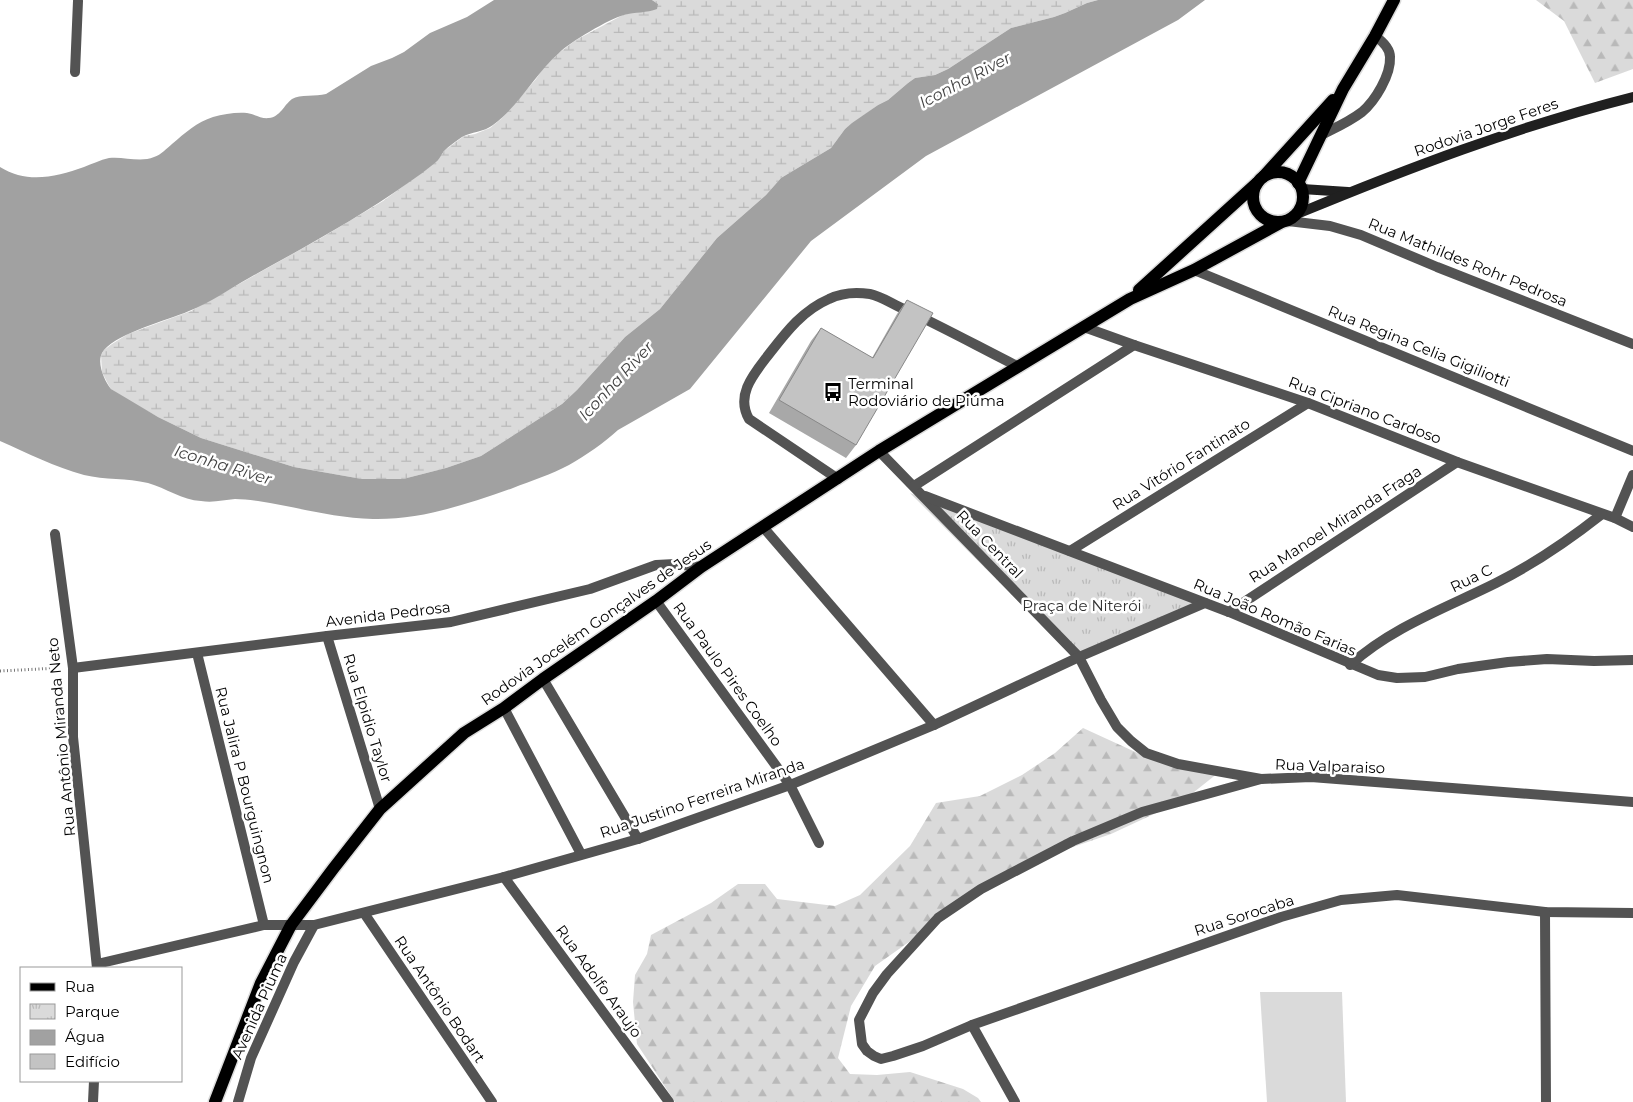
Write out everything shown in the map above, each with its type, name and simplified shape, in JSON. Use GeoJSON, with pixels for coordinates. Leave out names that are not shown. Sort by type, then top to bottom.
{"type":"FeatureCollection","features":[{"type":"Feature","properties":{"kind":"main road","name":"Rodovia Jocelém Gonçalves de Jesus"},"geometry":{"type":"LineString","coordinates":[[1300,186],[1320,135],[1343,89],[1394,0]]}},
{"type":"Feature","properties":{"kind":"main road","name":"Rodovia Jocelém Gonçalves de Jesus"},"geometry":{"type":"LineString","coordinates":[[1130,299],[1260,180],[1343,89]]}},
{"type":"Feature","properties":{"kind":"main road","name":"Rodovia Jorge Feres"},"geometry":{"type":"LineString","coordinates":[[1288,219],[1454,152],[1592,108],[1633,97]]}},
{"type":"Feature","properties":{"kind":"main road"},"geometry":{"type":"LineString","coordinates":[[1276,172],[1285,173],[1293,177],[1300,186],[1303,198],[1301,208],[1288,219],[1266,220],[1259,214],[1253,199],[1254,190],[1260,180],[1276,172]]}},
{"type":"Feature","properties":{"kind":"main road","name":"Rodovia Jorge Feres"},"geometry":{"type":"LineString","coordinates":[[1300,186],[1351,192]]}},
{"type":"Feature","properties":{"kind":"main road","name":"Rodovia Jocelém Gonçalves de Jesus"},"geometry":{"type":"LineString","coordinates":[[215,1102],[261,983],[291,925],[332,868],[380,809],[464,733],[504,708],[701,567],[879,452],[1130,299],[1194,270],[1288,219]]}},
{"type":"Feature","properties":{"kind":"street"},"geometry":{"type":"LineString","coordinates":[[75,72],[78,0]]}},
{"type":"Feature","properties":{"kind":"street"},"geometry":{"type":"LineString","coordinates":[[1320,135],[1346,123],[1364,110],[1381,87],[1388,72],[1391,56],[1384,43],[1375,36]]}},
{"type":"Feature","properties":{"kind":"street","name":"Rua Mathildes Rohr Pedrosa"},"geometry":{"type":"LineString","coordinates":[[1288,219],[1330,226],[1362,236],[1633,344]]}},
{"type":"Feature","properties":{"kind":"street","name":"Rua Regina Celia Gigiliotti"},"geometry":{"type":"LineString","coordinates":[[1194,270],[1633,451]]}},
{"type":"Feature","properties":{"kind":"street"},"geometry":{"type":"LineString","coordinates":[[838,479],[749,419],[745,412],[745,390],[753,376],[789,328],[808,311],[829,298],[848,293],[871,294],[1020,367]]}},
{"type":"Feature","properties":{"kind":"street","name":"Rua Cipriano Cardoso"},"geometry":{"type":"LineString","coordinates":[[1084,327],[1134,346],[1308,403],[1457,462],[1614,518],[1633,527]]}},
{"type":"Feature","properties":{"kind":"street"},"geometry":{"type":"LineString","coordinates":[[914,486],[1134,346]]}},
{"type":"Feature","properties":{"kind":"street","name":"Rua Vitório Fantinato"},"geometry":{"type":"LineString","coordinates":[[1070,552],[1308,403]]}},
{"type":"Feature","properties":{"kind":"street","name":"Rua Central"},"geometry":{"type":"LineString","coordinates":[[879,452],[1079,657]]}},
{"type":"Feature","properties":{"kind":"street","name":"Rua Manoel Miranda Fraga"},"geometry":{"type":"LineString","coordinates":[[1229,612],[1457,462]]}},
{"type":"Feature","properties":{"kind":"street"},"geometry":{"type":"LineString","coordinates":[[1614,518],[1633,475]]}},
{"type":"Feature","properties":{"kind":"street","name":"Rua João Romão Farias"},"geometry":{"type":"LineString","coordinates":[[921,495],[1229,612],[1350,665],[1378,675],[1397,678],[1426,677],[1458,669],[1547,659],[1633,660]]}},
{"type":"Feature","properties":{"kind":"street","name":"Rua C"},"geometry":{"type":"LineString","coordinates":[[1350,665],[1366,650],[1412,623],[1499,581],[1551,552],[1602,514]]}},
{"type":"Feature","properties":{"kind":"street"},"geometry":{"type":"LineString","coordinates":[[763,526],[934,724]]}},
{"type":"Feature","properties":{"kind":"street","name":"Rua Antônio Miranda Neto"},"geometry":{"type":"LineString","coordinates":[[55,534],[72,668],[73,737],[97,966]]}},
{"type":"Feature","properties":{"kind":"street","name":"Avenida Pedrosa"},"geometry":{"type":"LineString","coordinates":[[72,668],[451,622],[590,590],[656,566],[674,564],[701,567]]}},
{"type":"Feature","properties":{"kind":"street","name":"Rua Paulo Pires Coelho"},"geometry":{"type":"LineString","coordinates":[[656,600],[790,785],[819,843]]}},
{"type":"Feature","properties":{"kind":"street","name":"Rua Justino Ferreira Miranda"},"geometry":{"type":"LineString","coordinates":[[97,966],[264,925],[314,925],[504,877],[638,839],[790,785],[934,724],[1079,657],[1205,603]]}},
{"type":"Feature","properties":{"kind":"street","name":"Rua Elpidio Taylor"},"geometry":{"type":"LineString","coordinates":[[327,636],[380,809]]}},
{"type":"Feature","properties":{"kind":"street","name":"Rua Jalira P Bourguingnon"},"geometry":{"type":"LineString","coordinates":[[197,653],[264,925]]}},
{"type":"Feature","properties":{"kind":"street","name":"Rua Valparaiso"},"geometry":{"type":"LineString","coordinates":[[1079,657],[1117,727],[1146,753],[1178,764],[1261,779],[1311,777],[1630,801]]}},
{"type":"Feature","properties":{"kind":"street"},"geometry":{"type":"LineString","coordinates":[[543,679],[638,839]]}},
{"type":"Feature","properties":{"kind":"street"},"geometry":{"type":"LineString","coordinates":[[504,708],[581,854]]}},
{"type":"Feature","properties":{"kind":"street","name":"Rua Sorocaba"},"geometry":{"type":"LineString","coordinates":[[1261,779],[1142,812],[1073,841],[981,889],[938,918],[872,993],[859,1020],[862,1044],[874,1056],[881,1058],[893,1056],[915,1049],[972,1025],[1281,917],[1341,900],[1397,895],[1545,912],[1633,913]]}},
{"type":"Feature","properties":{"kind":"street","name":"Rua Adolfo Araujo"},"geometry":{"type":"LineString","coordinates":[[504,877],[669,1102]]}},
{"type":"Feature","properties":{"kind":"street"},"geometry":{"type":"LineString","coordinates":[[1545,912],[1546,1102]]}},
{"type":"Feature","properties":{"kind":"street","name":"Rua Antônio Bodart"},"geometry":{"type":"LineString","coordinates":[[364,913],[492,1102]]}},
{"type":"Feature","properties":{"kind":"street","name":"Avenida Piuma"},"geometry":{"type":"LineString","coordinates":[[238,1102],[251,1058],[294,962],[314,925]]}},
{"type":"Feature","properties":{"kind":"street"},"geometry":{"type":"LineString","coordinates":[[972,1025],[1015,1102]]}},
{"type":"Feature","properties":{"kind":"street"},"geometry":{"type":"LineString","coordinates":[[93,1102],[94,1082]]}},
{"type":"Feature","properties":{"kind":"path"},"geometry":{"type":"LineString","coordinates":[[0,670],[72,668]]}},
{"type":"Feature","properties":{"kind":"green space"},"geometry":{"type":"Polygon","coordinates":[[[652,0],[1098,0],[1054,17],[1011,28],[948,69],[935,75],[915,78],[888,100],[845,129],[831,148],[781,178],[766,195],[717,238],[660,309],[625,337],[562,404],[481,456],[446,468],[403,479],[362,479],[294,467],[201,438],[158,417],[111,389],[102,372],[101,355],[112,344],[128,334],[191,311],[383,201],[436,162],[445,150],[464,136],[490,128],[501,119],[544,67],[576,40],[621,16],[658,4],[652,0]]]}},
{"type":"Feature","properties":{"kind":"green space"},"geometry":{"type":"Polygon","coordinates":[[[1536,0],[1633,0],[1633,69],[1595,83],[1564,21],[1536,0]]]}},
{"type":"Feature","properties":{"kind":"green space","name":"Praça de Niterói"},"geometry":{"type":"Polygon","coordinates":[[[910,493],[1202,603],[1073,656],[910,493]]]}},
{"type":"Feature","properties":{"kind":"green space"},"geometry":{"type":"Polygon","coordinates":[[[1083,728],[1155,761],[1218,773],[1184,800],[1111,834],[1035,860],[971,898],[875,966],[851,1006],[838,1058],[850,1074],[877,1075],[910,1072],[963,1089],[981,1102],[675,1102],[637,1044],[633,1002],[635,975],[647,954],[651,935],[711,903],[738,884],[765,884],[777,899],[835,906],[860,895],[910,846],[936,803],[980,796],[1022,775],[1055,753],[1083,728]]]}},
{"type":"Feature","properties":{"kind":"green space"},"geometry":{"type":"Polygon","coordinates":[[[1260,992],[1342,992],[1346,1102],[1267,1102],[1260,992]]]}},
{"type":"Feature","properties":{"kind":"water","name":"Iconha River"},"geometry":{"type":"Polygon","coordinates":[[[494,0],[652,0],[658,4],[657,9],[617,17],[564,48],[542,70],[503,117],[486,129],[466,135],[450,145],[432,166],[369,209],[197,308],[132,332],[111,344],[101,354],[100,364],[103,375],[111,389],[158,417],[201,438],[294,467],[362,479],[403,479],[446,468],[481,456],[562,404],[625,337],[660,309],[717,238],[766,195],[781,178],[831,148],[845,129],[852,123],[888,100],[915,78],[935,75],[948,69],[1011,28],[1054,17],[1098,0],[1205,0],[1178,20],[926,156],[811,241],[690,389],[618,430],[595,449],[569,465],[513,488],[462,505],[427,514],[391,519],[358,518],[249,500],[235,499],[210,502],[194,500],[148,483],[92,477],[73,472],[0,441],[0,167],[21,176],[42,177],[63,174],[109,158],[149,159],[157,156],[186,132],[207,119],[243,113],[269,118],[279,113],[292,99],[326,94],[371,66],[404,52],[430,33],[467,17],[494,0]]]}},
{"type":"Feature","properties":{"kind":"building","name":"Terminal Rodoviário de Piúma"},"geometry":{"type":"Polygon","coordinates":[[[907,300],[933,313],[856,445],[779,400],[821,328],[873,358],[907,300]]]}},
{"type":"Feature","properties":{"kind":"place","name":"Terminal Rodoviário de Piúma"},"geometry":{"type":"Point","coordinates":[833,392]}}]}
